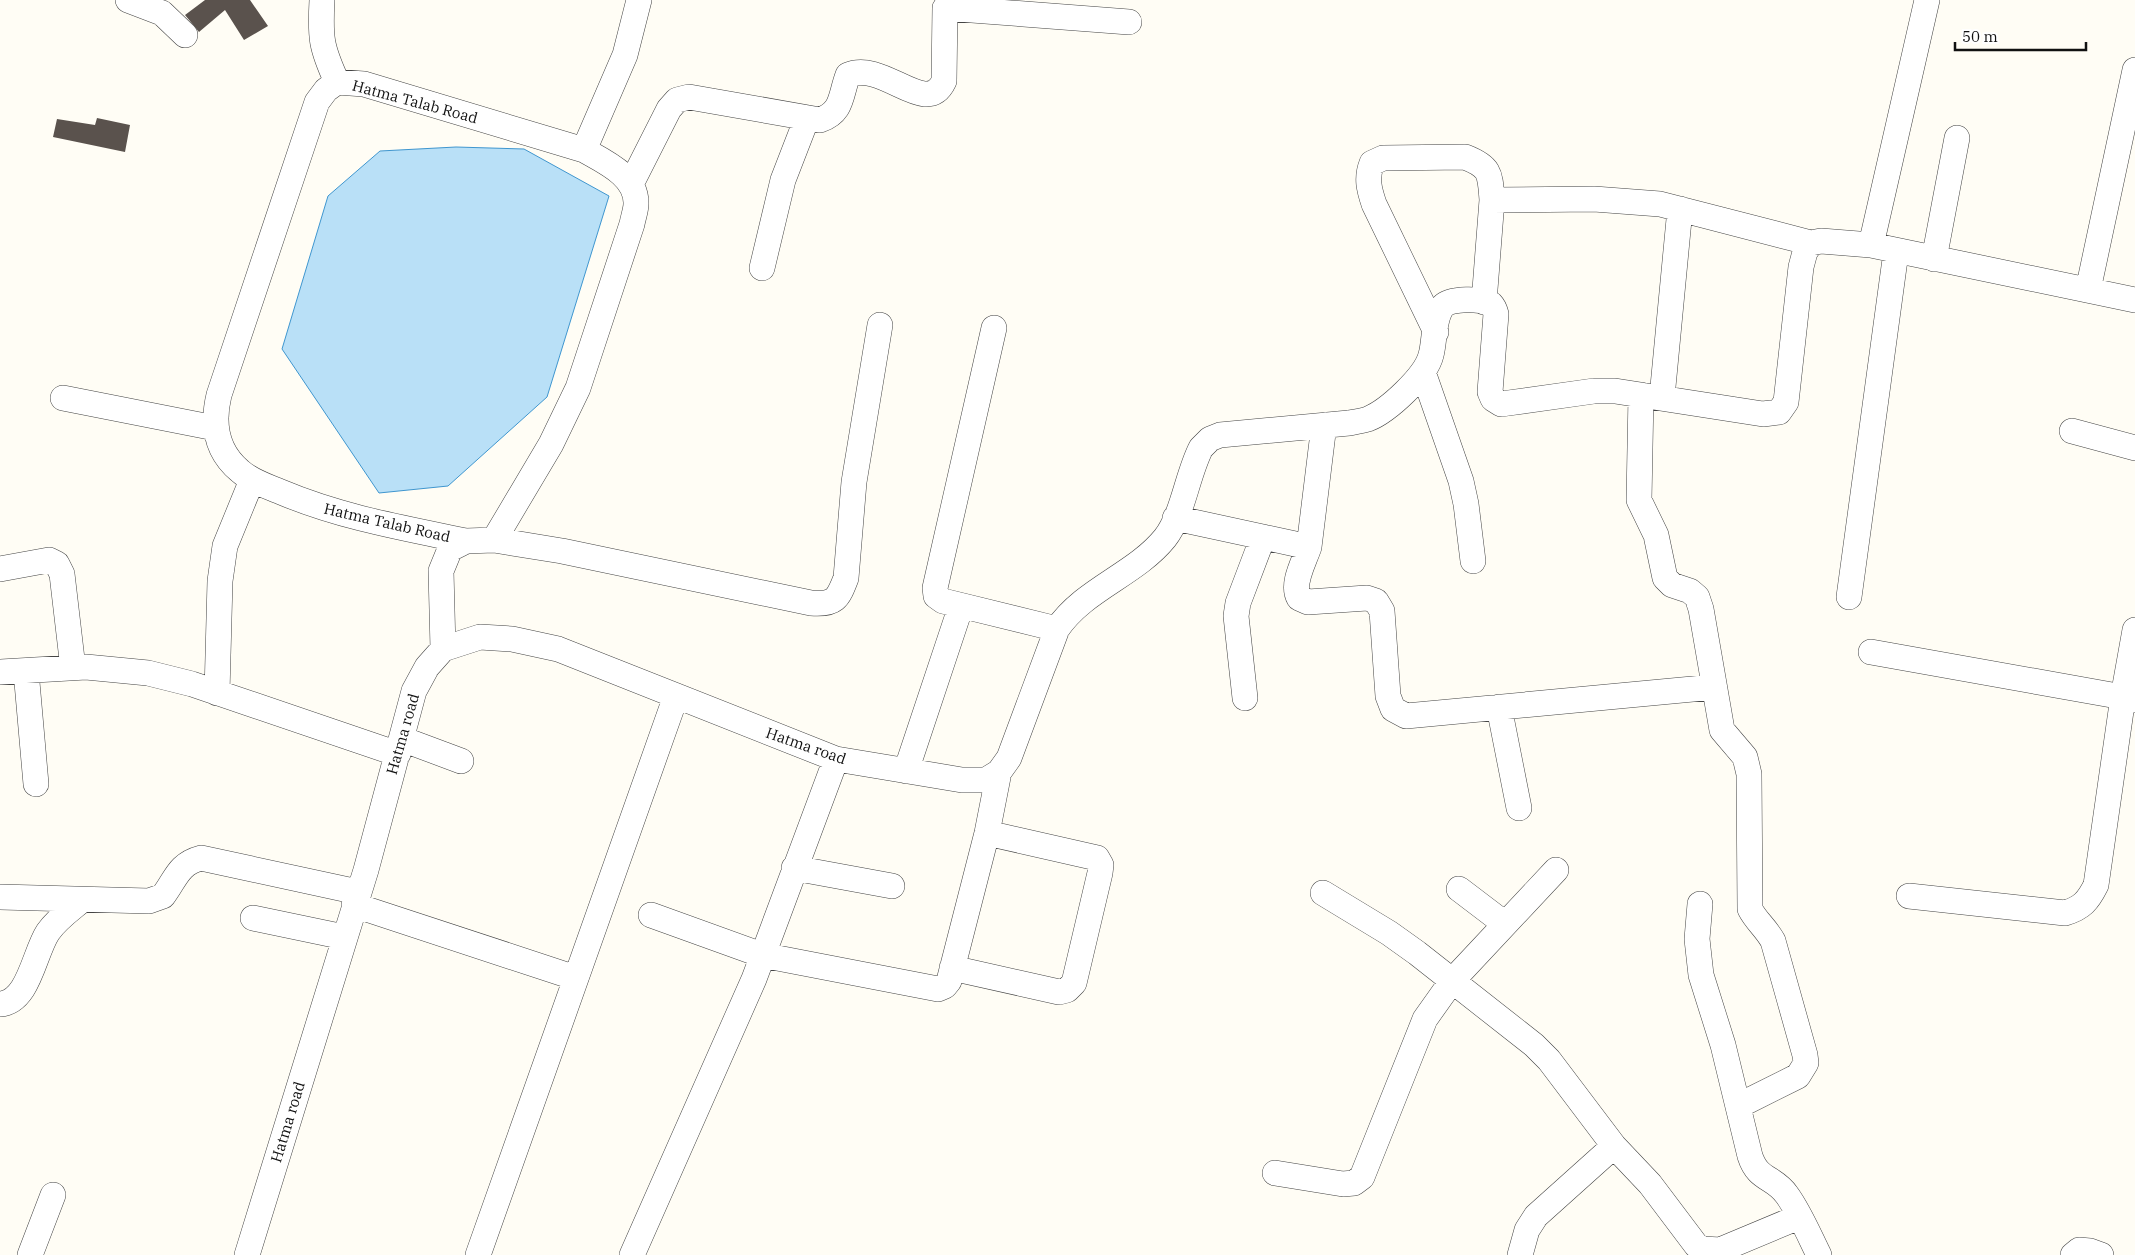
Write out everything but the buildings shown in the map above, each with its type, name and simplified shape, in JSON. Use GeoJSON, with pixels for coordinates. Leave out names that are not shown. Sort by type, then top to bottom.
{"type":"FeatureCollection","features":[{"type":"Feature","properties":{"kind":"street"},"geometry":{"type":"LineString","coordinates":[[128,0],[162,13],[185,35]]}},
{"type":"Feature","properties":{"kind":"street"},"geometry":{"type":"LineString","coordinates":[[322,0],[320,29],[323,52],[337,82]]}},
{"type":"Feature","properties":{"kind":"street"},"geometry":{"type":"LineString","coordinates":[[584,150],[625,55],[639,0]]}},
{"type":"Feature","properties":{"kind":"street"},"geometry":{"type":"LineString","coordinates":[[1870,246],[1927,0]]}},
{"type":"Feature","properties":{"kind":"street"},"geometry":{"type":"LineString","coordinates":[[494,540],[551,444],[578,388],[632,224],[636,203],[630,184],[669,109],[677,100],[690,97],[820,120],[832,116],[838,108],[848,75],[858,71],[873,72],[919,94],[930,95],[940,89],[944,80],[945,4],[1129,22]]}},
{"type":"Feature","properties":{"kind":"street"},"geometry":{"type":"LineString","coordinates":[[2088,290],[2135,70]]}},
{"type":"Feature","properties":{"kind":"street","name":"Hatma Talab Road"},"geometry":{"type":"LineString","coordinates":[[630,184],[611,165],[584,150],[364,84],[337,82],[326,90],[317,102],[218,395],[214,416],[215,428],[224,452],[239,471],[252,480],[341,515],[466,541],[494,540],[562,551],[812,603],[826,604],[834,600],[841,591],[846,578],[854,482],[880,324]]}},
{"type":"Feature","properties":{"kind":"street"},"geometry":{"type":"LineString","coordinates":[[762,268],[783,180],[807,118]]}},
{"type":"Feature","properties":{"kind":"street"},"geometry":{"type":"LineString","coordinates":[[1934,259],[1958,138]]}},
{"type":"Feature","properties":{"kind":"street"},"geometry":{"type":"LineString","coordinates":[[1436,332],[1374,204],[1368,185],[1368,173],[1372,163],[1384,158],[1465,157],[1485,166],[1491,178],[1492,200],[1484,302]]}},
{"type":"Feature","properties":{"kind":"street"},"geometry":{"type":"LineString","coordinates":[[1492,200],[1630,200],[1680,208],[1811,243],[1821,241],[1870,246],[2135,300]]}},
{"type":"Feature","properties":{"kind":"street"},"geometry":{"type":"LineString","coordinates":[[1680,208],[1651,396],[1639,500],[1656,535],[1666,578],[1672,585],[1690,591],[1697,597],[1722,730],[1745,757],[1749,774],[1750,909],[1755,920],[1766,928],[1772,941],[1806,1063],[1798,1076],[1738,1106]]}},
{"type":"Feature","properties":{"kind":"street"},"geometry":{"type":"LineString","coordinates":[[651,915],[762,955],[938,989],[945,986],[952,968],[987,833],[992,776],[1009,758],[1057,630],[1067,615],[1078,604],[1153,550],[1166,536],[1175,518],[1195,459],[1200,448],[1210,439],[1220,435],[1324,426],[1368,419],[1412,384],[1423,372],[1431,356],[1439,316],[1443,306],[1453,300],[1484,302],[1494,307],[1496,314],[1490,392],[1493,399],[1501,404],[1515,404],[1594,391],[1651,396],[1763,414],[1779,412],[1786,402],[1801,267],[1804,252],[1811,243]]}},
{"type":"Feature","properties":{"kind":"street"},"geometry":{"type":"LineString","coordinates":[[1849,597],[1896,252]]}},
{"type":"Feature","properties":{"kind":"street"},"geometry":{"type":"LineString","coordinates":[[994,328],[935,588],[936,596],[943,601],[1057,630]]}},
{"type":"Feature","properties":{"kind":"street"},"geometry":{"type":"LineString","coordinates":[[1423,372],[1461,481],[1466,504],[1473,561]]}},
{"type":"Feature","properties":{"kind":"street"},"geometry":{"type":"LineString","coordinates":[[63,398],[215,428]]}},
{"type":"Feature","properties":{"kind":"street"},"geometry":{"type":"LineString","coordinates":[[1324,426],[1309,548],[1296,585],[1296,592],[1298,598],[1308,602],[1367,598],[1376,601],[1382,611],[1388,696],[1393,709],[1406,716],[1714,687]]}},
{"type":"Feature","properties":{"kind":"street"},"geometry":{"type":"LineString","coordinates":[[2072,431],[2135,448]]}},
{"type":"Feature","properties":{"kind":"street"},"geometry":{"type":"LineString","coordinates":[[217,692],[220,581],[225,546],[252,480]]}},
{"type":"Feature","properties":{"kind":"street"},"geometry":{"type":"LineString","coordinates":[[1175,518],[1309,548]]}},
{"type":"Feature","properties":{"kind":"street"},"geometry":{"type":"LineString","coordinates":[[1245,698],[1236,616],[1238,603],[1263,537]]}},
{"type":"Feature","properties":{"kind":"street","name":"Hatma Talab Road"},"geometry":{"type":"LineString","coordinates":[[443,649],[441,571],[450,549],[466,541]]}},
{"type":"Feature","properties":{"kind":"street"},"geometry":{"type":"LineString","coordinates":[[0,570],[49,560],[56,564],[62,574],[73,668]]}},
{"type":"Feature","properties":{"kind":"street"},"geometry":{"type":"LineString","coordinates":[[906,771],[962,606]]}},
{"type":"Feature","properties":{"kind":"street"},"geometry":{"type":"LineString","coordinates":[[1909,896],[2065,913],[2077,909],[2089,900],[2096,885],[2129,698],[2135,630]]}},
{"type":"Feature","properties":{"kind":"street","name":"Hatma road"},"geometry":{"type":"LineString","coordinates":[[247,1255],[366,870],[414,691],[427,667],[443,649],[480,636],[512,639],[558,649],[836,759],[962,780],[992,776]]}},
{"type":"Feature","properties":{"kind":"street"},"geometry":{"type":"LineString","coordinates":[[1871,652],[2129,698]]}},
{"type":"Feature","properties":{"kind":"street"},"geometry":{"type":"LineString","coordinates":[[0,672],[116,668],[148,673],[400,746],[461,761]]}},
{"type":"Feature","properties":{"kind":"street"},"geometry":{"type":"LineString","coordinates":[[26,671],[36,784]]}},
{"type":"Feature","properties":{"kind":"street"},"geometry":{"type":"LineString","coordinates":[[478,1255],[676,696]]}},
{"type":"Feature","properties":{"kind":"street"},"geometry":{"type":"LineString","coordinates":[[1499,707],[1518,808]]}},
{"type":"Feature","properties":{"kind":"street"},"geometry":{"type":"LineString","coordinates":[[632,1255],[754,979],[836,759]]}},
{"type":"Feature","properties":{"kind":"street"},"geometry":{"type":"LineString","coordinates":[[952,968],[1059,992],[1067,990],[1074,983],[1100,873],[1101,865],[1097,858],[987,833]]}},
{"type":"Feature","properties":{"kind":"street"},"geometry":{"type":"LineString","coordinates":[[0,896],[149,901],[163,896],[179,870],[189,861],[201,858],[356,899],[576,978]]}},
{"type":"Feature","properties":{"kind":"street"},"geometry":{"type":"LineString","coordinates":[[794,868],[892,886]]}},
{"type":"Feature","properties":{"kind":"street"},"geometry":{"type":"LineString","coordinates":[[1275,1173],[1343,1184],[1354,1183],[1362,1177],[1425,1019],[1452,981],[1556,870]]}},
{"type":"Feature","properties":{"kind":"street"},"geometry":{"type":"LineString","coordinates":[[1459,889],[1505,924]]}},
{"type":"Feature","properties":{"kind":"street"},"geometry":{"type":"LineString","coordinates":[[1323,893],[1389,933],[1452,981],[1549,1060],[1614,1146],[1650,1184],[1696,1245],[1703,1249],[1720,1250],[1799,1218]]}},
{"type":"Feature","properties":{"kind":"street"},"geometry":{"type":"LineString","coordinates":[[0,1004],[14,999],[22,991],[46,935],[55,923],[82,900]]}},
{"type":"Feature","properties":{"kind":"street"},"geometry":{"type":"LineString","coordinates":[[1700,904],[1697,940],[1701,974],[1721,1037],[1754,1169],[1781,1187],[1819,1255]]}},
{"type":"Feature","properties":{"kind":"street"},"geometry":{"type":"LineString","coordinates":[[253,918],[344,937]]}},
{"type":"Feature","properties":{"kind":"street"},"geometry":{"type":"LineString","coordinates":[[1520,1255],[1527,1230],[1536,1216],[1614,1146]]}},
{"type":"Feature","properties":{"kind":"street"},"geometry":{"type":"LineString","coordinates":[[30,1255],[53,1195]]}},
{"type":"Feature","properties":{"kind":"street"},"geometry":{"type":"LineString","coordinates":[[2073,1255],[2079,1250],[2101,1255]]}},
{"type":"Feature","properties":{"kind":"water"},"geometry":{"type":"Polygon","coordinates":[[[456,147],[524,149],[609,196],[547,397],[448,486],[379,493],[282,349],[328,196],[380,151],[456,147]]]}}]}
